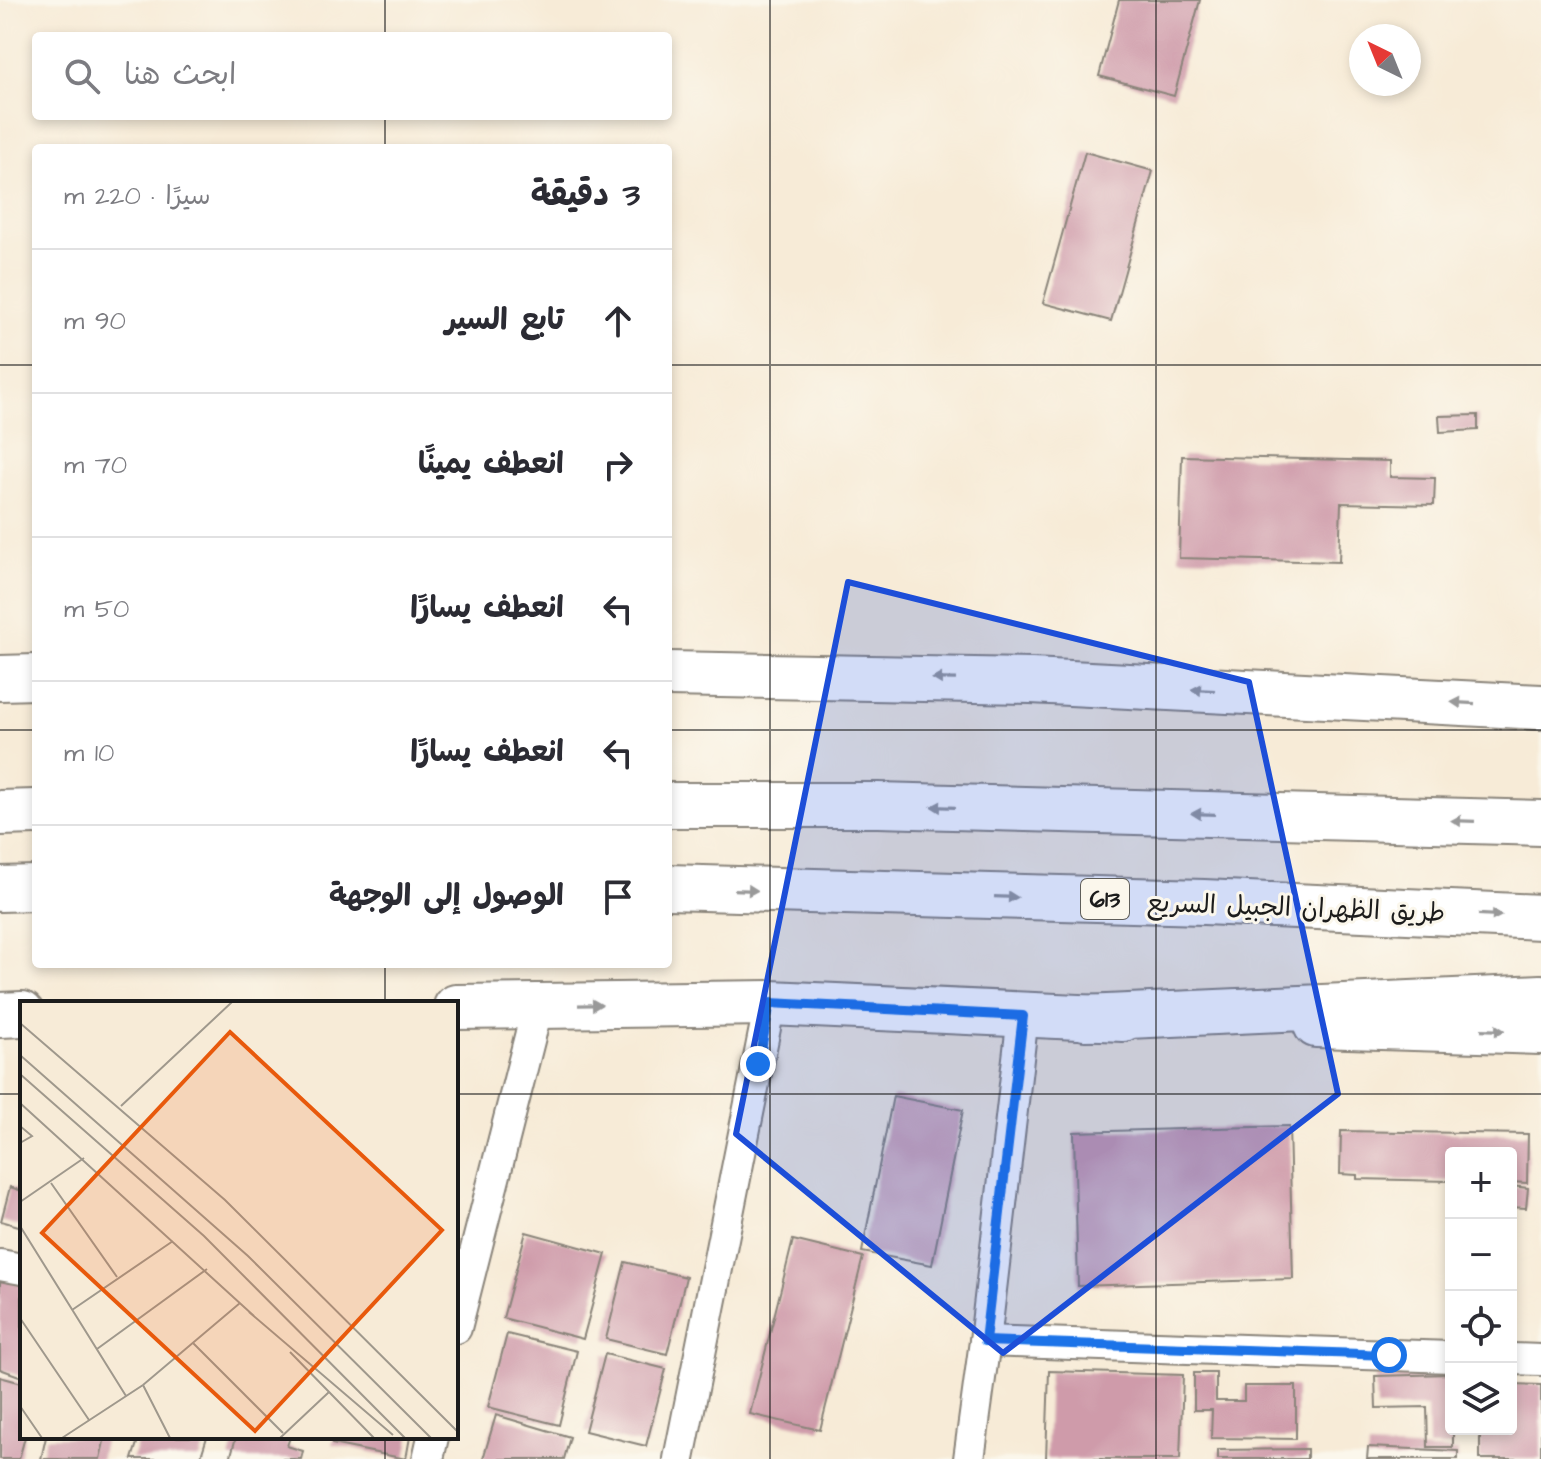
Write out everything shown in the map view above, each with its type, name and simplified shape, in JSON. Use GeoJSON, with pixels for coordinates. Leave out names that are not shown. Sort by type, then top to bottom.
{"type":"FeatureCollection","features":[{"type":"Feature","properties":{"kind":"main road"},"geometry":{"type":"LineString","coordinates":[[672,674],[1031,681],[1541,707]]}},
{"type":"Feature","properties":{"kind":"main road"},"geometry":{"type":"LineString","coordinates":[[0,678],[32,677]]}},
{"type":"Feature","properties":{"kind":"main road"},"geometry":{"type":"LineString","coordinates":[[672,805],[878,805],[1541,823]]}},
{"type":"Feature","properties":{"kind":"main road"},"geometry":{"type":"LineString","coordinates":[[0,813],[32,812]]}},
{"type":"Feature","properties":{"kind":"main road","name":"طريق الظهران الجبيل السريع"},"geometry":{"type":"LineString","coordinates":[[672,887],[1204,902],[1541,917]]}},
{"type":"Feature","properties":{"kind":"main road"},"geometry":{"type":"LineString","coordinates":[[0,889],[32,888]]}},
{"type":"Feature","properties":{"kind":"main road"},"geometry":{"type":"LineString","coordinates":[[1085,1018],[1541,997]]}},
{"type":"Feature","properties":{"kind":"main road"},"geometry":{"type":"LineString","coordinates":[[458,1007],[770,1003],[1023,1016],[1541,1032]]}},
{"type":"Feature","properties":{"kind":"main road"},"geometry":{"type":"LineString","coordinates":[[0,1015],[20,1014]]}},
{"type":"Feature","properties":{"kind":"street"},"geometry":{"type":"LineString","coordinates":[[679,1459],[770,1003]]}},
{"type":"Feature","properties":{"kind":"street"},"geometry":{"type":"LineString","coordinates":[[458,1320],[538,1005]]}},
{"type":"Feature","properties":{"kind":"street"},"geometry":{"type":"LineString","coordinates":[[969,1459],[1023,1016]]}},
{"type":"Feature","properties":{"kind":"street"},"geometry":{"type":"LineString","coordinates":[[0,1265],[20,1269]]}},
{"type":"Feature","properties":{"kind":"street"},"geometry":{"type":"LineString","coordinates":[[985,1341],[1445,1357]]}},
{"type":"Feature","properties":{"kind":"street"},"geometry":{"type":"LineString","coordinates":[[1517,1359],[1541,1360]]}},
{"type":"Feature","properties":{"kind":"street"},"geometry":{"type":"LineString","coordinates":[[428,1459],[433,1439]]}},
{"type":"Feature","properties":{"kind":"highlighted area"},"geometry":{"type":"Polygon","coordinates":[[[848,582],[1249,682],[1338,1094],[1003,1353],[736,1134],[848,582]]]}},
{"type":"Feature","properties":{"kind":"building"},"geometry":{"type":"Polygon","coordinates":[[[1119,0],[1200,0],[1174,96],[1099,76],[1119,0]]]}},
{"type":"Feature","properties":{"kind":"building"},"geometry":{"type":"Polygon","coordinates":[[[1085,152],[1153,171],[1111,321],[1043,303],[1085,152]]]}},
{"type":"Feature","properties":{"kind":"building"},"geometry":{"type":"Polygon","coordinates":[[[1478,415],[1478,430],[1440,432],[1439,416],[1478,415]]]}},
{"type":"Feature","properties":{"kind":"building"},"geometry":{"type":"Polygon","coordinates":[[[1182,456],[1390,461],[1390,477],[1435,478],[1434,505],[1341,503],[1339,562],[1179,558],[1182,456]]]}},
{"type":"Feature","properties":{"kind":"building"},"geometry":{"type":"Polygon","coordinates":[[[893,1096],[963,1110],[932,1265],[862,1252],[893,1096]]]}},
{"type":"Feature","properties":{"kind":"building"},"geometry":{"type":"Polygon","coordinates":[[[1289,1126],[1293,1279],[1078,1286],[1074,1132],[1289,1126]]]}},
{"type":"Feature","properties":{"kind":"building"},"geometry":{"type":"Polygon","coordinates":[[[1341,1131],[1528,1134],[1527,1183],[1517,1182],[1517,1147],[1445,1147],[1445,1181],[1357,1179],[1357,1175],[1340,1174],[1341,1131]]]}},
{"type":"Feature","properties":{"kind":"building"},"geometry":{"type":"Polygon","coordinates":[[[10,1187],[20,1190],[20,1226],[1,1221],[10,1187]]]}},
{"type":"Feature","properties":{"kind":"building"},"geometry":{"type":"Polygon","coordinates":[[[1517,1187],[1528,1188],[1526,1208],[1517,1207],[1517,1187]]]}},
{"type":"Feature","properties":{"kind":"building"},"geometry":{"type":"Polygon","coordinates":[[[526,1232],[606,1254],[583,1339],[503,1318],[526,1232]]]}},
{"type":"Feature","properties":{"kind":"building"},"geometry":{"type":"Polygon","coordinates":[[[793,1240],[863,1257],[820,1430],[750,1414],[793,1240]]]}},
{"type":"Feature","properties":{"kind":"building"},"geometry":{"type":"Polygon","coordinates":[[[625,1262],[686,1277],[667,1354],[606,1339],[625,1262]]]}},
{"type":"Feature","properties":{"kind":"building"},"geometry":{"type":"Polygon","coordinates":[[[0,1276],[20,1283],[20,1376],[0,1369],[0,1276]]]}},
{"type":"Feature","properties":{"kind":"building"},"geometry":{"type":"Polygon","coordinates":[[[507,1334],[577,1351],[559,1425],[488,1407],[507,1334]]]}},
{"type":"Feature","properties":{"kind":"building"},"geometry":{"type":"Polygon","coordinates":[[[605,1354],[666,1369],[646,1446],[585,1431],[605,1354]]]}},
{"type":"Feature","properties":{"kind":"building"},"geometry":{"type":"Polygon","coordinates":[[[1049,1371],[1183,1375],[1180,1459],[1046,1459],[1049,1371]]]}},
{"type":"Feature","properties":{"kind":"building"},"geometry":{"type":"Polygon","coordinates":[[[1194,1373],[1216,1373],[1216,1401],[1244,1401],[1244,1386],[1296,1386],[1296,1439],[1211,1438],[1212,1410],[1194,1410],[1194,1373]]]}},
{"type":"Feature","properties":{"kind":"building"},"geometry":{"type":"Polygon","coordinates":[[[1445,1374],[1445,1435],[1453,1435],[1453,1447],[1428,1447],[1427,1407],[1376,1408],[1375,1376],[1445,1374]]]}},
{"type":"Feature","properties":{"kind":"building"},"geometry":{"type":"Polygon","coordinates":[[[0,1377],[20,1382],[20,1439],[24,1439],[19,1459],[0,1459],[0,1377]]]}},
{"type":"Feature","properties":{"kind":"building"},"geometry":{"type":"Polygon","coordinates":[[[1517,1384],[1541,1385],[1541,1459],[1480,1459],[1480,1435],[1517,1435],[1517,1384]]]}},
{"type":"Feature","properties":{"kind":"building"},"geometry":{"type":"Polygon","coordinates":[[[496,1415],[570,1437],[564,1459],[483,1459],[496,1415]]]}},
{"type":"Feature","properties":{"kind":"building"},"geometry":{"type":"Polygon","coordinates":[[[46,1439],[105,1439],[100,1459],[41,1459],[46,1439]]]}},
{"type":"Feature","properties":{"kind":"building"},"geometry":{"type":"Polygon","coordinates":[[[138,1439],[206,1439],[200,1459],[132,1459],[138,1439]]]}},
{"type":"Feature","properties":{"kind":"building"},"geometry":{"type":"Polygon","coordinates":[[[235,1439],[289,1439],[287,1446],[303,1451],[301,1459],[230,1459],[235,1439]]]}},
{"type":"Feature","properties":{"kind":"building"},"geometry":{"type":"Polygon","coordinates":[[[333,1439],[410,1439],[406,1459],[332,1444],[333,1439]]]}},
{"type":"Feature","properties":{"kind":"building"},"geometry":{"type":"Polygon","coordinates":[[[1368,1447],[1458,1451],[1458,1459],[1367,1459],[1368,1447]]]}},
{"type":"Feature","properties":{"kind":"building"},"geometry":{"type":"Polygon","coordinates":[[[1307,1449],[1307,1459],[1218,1459],[1218,1450],[1307,1449]]]}},
{"type":"Feature","properties":{"kind":"route"},"geometry":{"type":"LineString","coordinates":[[758,1064],[770,1003],[1023,1016],[985,1341],[1389,1355]]}}]}
